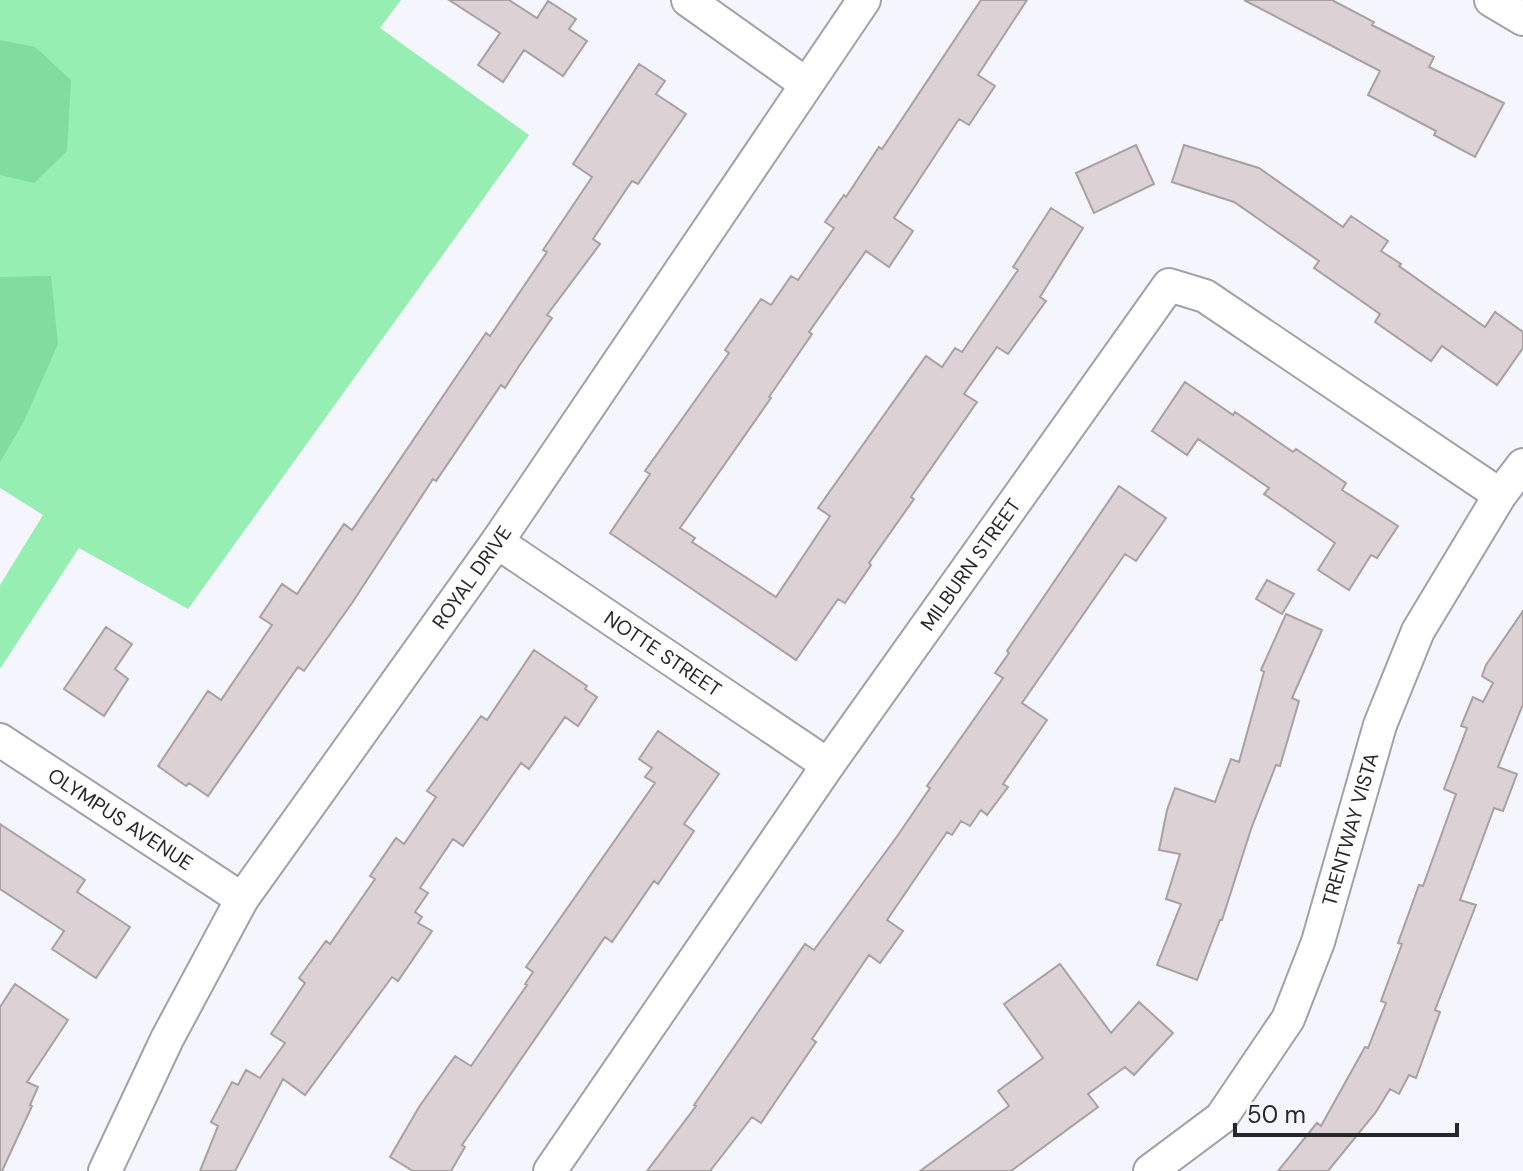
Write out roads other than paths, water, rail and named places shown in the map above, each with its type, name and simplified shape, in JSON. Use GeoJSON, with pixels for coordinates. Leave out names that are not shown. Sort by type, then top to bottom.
{"type":"FeatureCollection","features":[{"type":"Feature","properties":{"kind":"street"},"geometry":{"type":"LineString","coordinates":[[688,0],[806,84]]}},
{"type":"Feature","properties":{"kind":"street","name":"ROYAL DRIVE"},"geometry":{"type":"LineString","coordinates":[[105,1171],[167,1039],[242,899],[497,542],[864,0]]}},
{"type":"Feature","properties":{"kind":"street"},"geometry":{"type":"LineString","coordinates":[[1491,0],[1523,19]]}},
{"type":"Feature","properties":{"kind":"street","name":"MILBURN STREET"},"geometry":{"type":"LineString","coordinates":[[550,1171],[828,765],[1169,285],[1205,296],[1500,495]]}},
{"type":"Feature","properties":{"kind":"street","name":"TRENTWAY VISTA"},"geometry":{"type":"LineString","coordinates":[[1150,1171],[1221,1118],[1288,1019],[1318,942],[1380,725],[1418,631],[1500,495],[1523,465]]}},
{"type":"Feature","properties":{"kind":"street","name":"NOTTE STREET"},"geometry":{"type":"LineString","coordinates":[[497,542],[828,765]]}},
{"type":"Feature","properties":{"kind":"street","name":"OLYMPUS AVENUE"},"geometry":{"type":"LineString","coordinates":[[0,740],[242,899]]}}]}
